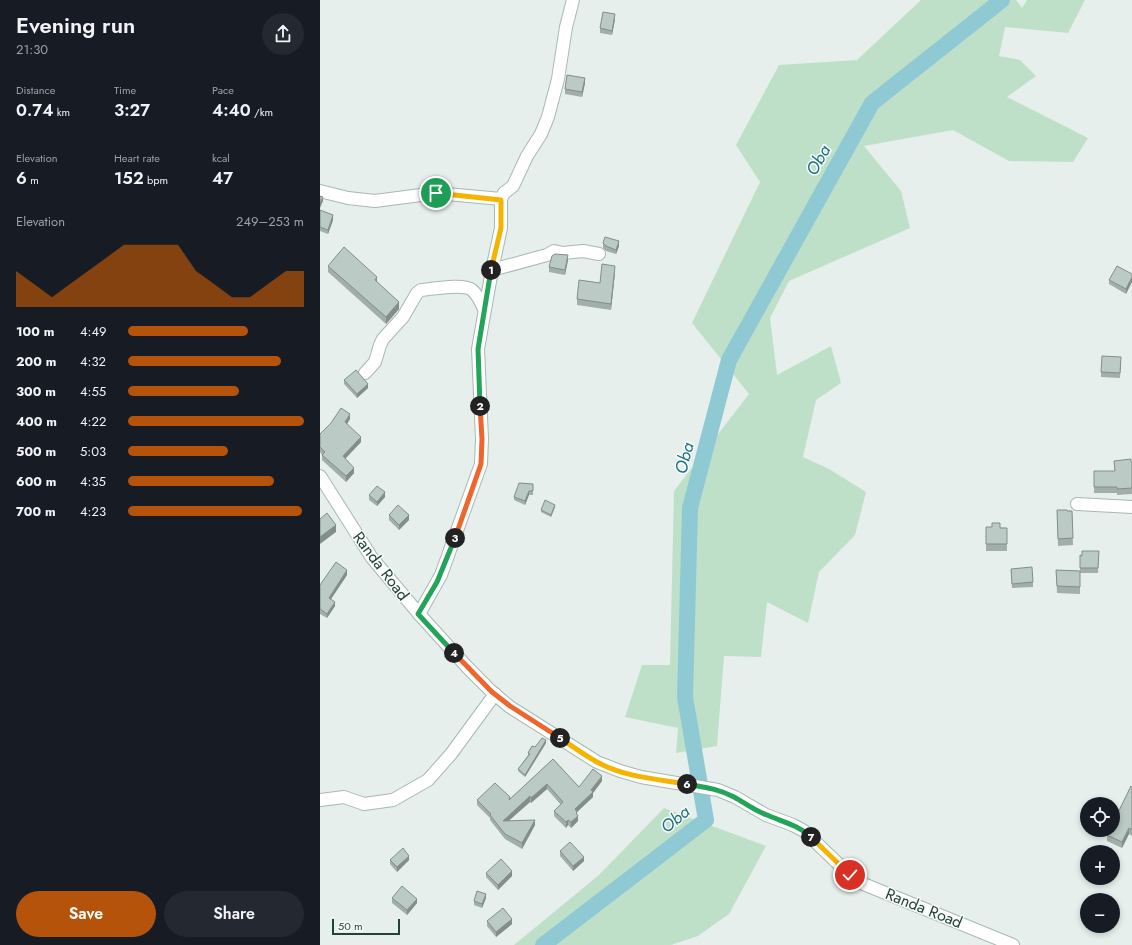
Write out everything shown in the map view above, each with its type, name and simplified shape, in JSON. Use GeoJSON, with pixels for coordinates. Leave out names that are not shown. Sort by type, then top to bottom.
{"type":"FeatureCollection","features":[{"type":"Feature","properties":{"kind":"street"},"geometry":{"type":"LineString","coordinates":[[418,614],[441,575],[481,464],[482,439],[478,357],[484,309],[501,228],[501,200],[504,193],[513,186],[527,156],[541,134],[548,116],[558,79],[566,27],[573,0]]}},
{"type":"Feature","properties":{"kind":"street"},"geometry":{"type":"LineString","coordinates":[[320,191],[348,198],[375,201],[436,193],[501,200]]}},
{"type":"Feature","properties":{"kind":"street"},"geometry":{"type":"LineString","coordinates":[[492,270],[547,255],[554,251],[563,253],[583,251],[599,254]]}},
{"type":"Feature","properties":{"kind":"street"},"geometry":{"type":"LineString","coordinates":[[365,373],[375,362],[383,339],[403,317],[416,293],[421,290],[463,286],[471,289],[478,297],[484,309]]}},
{"type":"Feature","properties":{"kind":"street","name":"Randa Road"},"geometry":{"type":"LineString","coordinates":[[320,476],[372,558],[418,614],[468,668],[510,706],[597,762],[641,777],[718,790],[735,797],[766,815],[793,825],[804,831],[850,875],[861,883],[1013,945]]}},
{"type":"Feature","properties":{"kind":"street"},"geometry":{"type":"LineString","coordinates":[[1077,504],[1132,508]]}},
{"type":"Feature","properties":{"kind":"street"},"geometry":{"type":"LineString","coordinates":[[320,800],[344,797],[364,804],[393,800],[428,780],[451,754],[495,694]]}},
{"type":"Feature","properties":{"kind":"green space"},"geometry":{"type":"Polygon","coordinates":[[[921,0],[1016,0],[1022,8],[1027,0],[1085,0],[1068,33],[1005,27],[999,56],[1020,60],[1036,76],[1007,97],[1088,138],[1073,162],[1009,161],[953,130],[864,146],[901,191],[910,228],[789,281],[770,318],[777,375],[831,346],[841,383],[816,400],[803,457],[829,469],[866,492],[855,535],[819,572],[808,623],[767,602],[761,657],[724,656],[717,746],[676,753],[678,728],[625,717],[642,665],[670,665],[674,491],[749,394],[692,323],[760,182],[736,145],[779,65],[857,60],[921,0]]]}},
{"type":"Feature","properties":{"kind":"green space"},"geometry":{"type":"Polygon","coordinates":[[[664,808],[766,846],[729,914],[698,936],[671,945],[514,945],[599,875],[664,808]]]}},
{"type":"Feature","properties":{"kind":"building"},"geometry":{"type":"Polygon","coordinates":[[[603,12],[615,14],[612,31],[600,28],[603,12]]]}},
{"type":"Feature","properties":{"kind":"building"},"geometry":{"type":"Polygon","coordinates":[[[567,75],[585,78],[582,92],[565,89],[567,75]]]}},
{"type":"Feature","properties":{"kind":"building"},"geometry":{"type":"Polygon","coordinates":[[[320,196],[323,197],[320,203],[320,196]]]}},
{"type":"Feature","properties":{"kind":"building"},"geometry":{"type":"Polygon","coordinates":[[[320,210],[333,215],[328,230],[320,227],[320,210]]]}},
{"type":"Feature","properties":{"kind":"building"},"geometry":{"type":"Polygon","coordinates":[[[605,237],[619,241],[616,250],[606,246],[603,243],[605,237]]]}},
{"type":"Feature","properties":{"kind":"building"},"geometry":{"type":"Polygon","coordinates":[[[344,247],[377,277],[375,280],[399,302],[386,317],[328,266],[344,247]]]}},
{"type":"Feature","properties":{"kind":"building"},"geometry":{"type":"Polygon","coordinates":[[[555,254],[568,255],[565,270],[549,267],[552,256],[555,254]]]}},
{"type":"Feature","properties":{"kind":"building"},"geometry":{"type":"Polygon","coordinates":[[[602,264],[615,266],[611,304],[577,299],[579,280],[600,283],[602,264]]]}},
{"type":"Feature","properties":{"kind":"building"},"geometry":{"type":"Polygon","coordinates":[[[1117,266],[1132,274],[1126,289],[1109,280],[1117,266]]]}},
{"type":"Feature","properties":{"kind":"building"},"geometry":{"type":"Polygon","coordinates":[[[1102,356],[1121,357],[1120,373],[1101,372],[1102,356]]]}},
{"type":"Feature","properties":{"kind":"building"},"geometry":{"type":"Polygon","coordinates":[[[356,370],[368,384],[357,394],[344,380],[356,370]]]}},
{"type":"Feature","properties":{"kind":"building"},"geometry":{"type":"Polygon","coordinates":[[[341,408],[350,414],[345,422],[361,437],[343,456],[354,468],[346,476],[322,455],[325,452],[320,447],[320,434],[331,423],[341,408]]]}},
{"type":"Feature","properties":{"kind":"building"},"geometry":{"type":"Polygon","coordinates":[[[1131,459],[1132,488],[1117,489],[1117,487],[1094,487],[1094,471],[1115,471],[1114,461],[1131,459]]]}},
{"type":"Feature","properties":{"kind":"building"},"geometry":{"type":"Polygon","coordinates":[[[519,483],[533,484],[533,491],[529,491],[525,501],[514,497],[519,483]]]}},
{"type":"Feature","properties":{"kind":"building"},"geometry":{"type":"Polygon","coordinates":[[[377,486],[385,492],[377,502],[369,495],[377,486]]]}},
{"type":"Feature","properties":{"kind":"building"},"geometry":{"type":"Polygon","coordinates":[[[545,500],[555,505],[551,515],[541,510],[545,500]]]}},
{"type":"Feature","properties":{"kind":"building"},"geometry":{"type":"Polygon","coordinates":[[[398,505],[409,515],[399,525],[389,515],[398,505]]]}},
{"type":"Feature","properties":{"kind":"building"},"geometry":{"type":"Polygon","coordinates":[[[1057,510],[1072,511],[1073,538],[1058,539],[1057,510]]]}},
{"type":"Feature","properties":{"kind":"building"},"geometry":{"type":"Polygon","coordinates":[[[327,513],[336,525],[320,537],[320,519],[327,513]]]}},
{"type":"Feature","properties":{"kind":"building"},"geometry":{"type":"Polygon","coordinates":[[[992,523],[1000,523],[1000,528],[1007,528],[1007,544],[986,544],[986,527],[992,527],[992,523]]]}},
{"type":"Feature","properties":{"kind":"building"},"geometry":{"type":"Polygon","coordinates":[[[1082,551],[1099,551],[1098,568],[1080,568],[1080,555],[1082,556],[1082,551]]]}},
{"type":"Feature","properties":{"kind":"building"},"geometry":{"type":"Polygon","coordinates":[[[336,562],[347,570],[329,598],[335,602],[327,614],[320,609],[320,585],[336,562]]]}},
{"type":"Feature","properties":{"kind":"building"},"geometry":{"type":"Polygon","coordinates":[[[1032,567],[1033,582],[1012,584],[1011,569],[1032,567]]]}},
{"type":"Feature","properties":{"kind":"building"},"geometry":{"type":"Polygon","coordinates":[[[1056,570],[1080,571],[1080,587],[1057,586],[1056,570]]]}},
{"type":"Feature","properties":{"kind":"building"},"geometry":{"type":"Polygon","coordinates":[[[542,738],[546,740],[525,775],[518,769],[530,754],[528,753],[532,746],[535,747],[542,738]]]}},
{"type":"Feature","properties":{"kind":"building"},"geometry":{"type":"Polygon","coordinates":[[[553,759],[579,787],[593,769],[602,776],[591,790],[593,792],[575,809],[578,816],[571,822],[568,820],[566,822],[554,811],[563,802],[547,784],[531,798],[530,796],[503,821],[535,820],[522,843],[505,834],[490,815],[491,814],[477,800],[495,783],[510,797],[509,800],[553,759]]]}},
{"type":"Feature","properties":{"kind":"building"},"geometry":{"type":"Polygon","coordinates":[[[1131,786],[1132,830],[1129,828],[1122,842],[1111,837],[1120,837],[1120,809],[1131,786]]]}},
{"type":"Feature","properties":{"kind":"building"},"geometry":{"type":"Polygon","coordinates":[[[570,842],[584,857],[573,866],[560,851],[570,842]]]}},
{"type":"Feature","properties":{"kind":"building"},"geometry":{"type":"Polygon","coordinates":[[[403,848],[409,856],[397,867],[390,860],[403,848]]]}},
{"type":"Feature","properties":{"kind":"building"},"geometry":{"type":"Polygon","coordinates":[[[501,859],[512,871],[498,885],[486,873],[501,859]]]}},
{"type":"Feature","properties":{"kind":"building"},"geometry":{"type":"Polygon","coordinates":[[[402,886],[417,899],[407,910],[392,898],[402,886]]]}},
{"type":"Feature","properties":{"kind":"building"},"geometry":{"type":"Polygon","coordinates":[[[477,891],[486,894],[482,904],[474,901],[477,891]]]}},
{"type":"Feature","properties":{"kind":"building"},"geometry":{"type":"Polygon","coordinates":[[[503,908],[512,919],[496,932],[487,921],[503,908]]]}},
{"type":"Feature","properties":{"kind":"waterway","name":"Oba"},"geometry":{"type":"LineString","coordinates":[[543,945],[706,820],[685,697],[690,508],[729,360],[872,103],[1002,0]]}},
{"type":"Feature","properties":{"kind":"route"},"geometry":{"type":"LineString","coordinates":[[436,193],[501,200],[501,228],[484,309],[478,349],[482,439],[481,464],[441,575],[418,614],[492,692],[510,706],[597,762],[641,777],[718,790],[735,797],[766,815],[793,825],[804,831],[850,875]]}}]}
